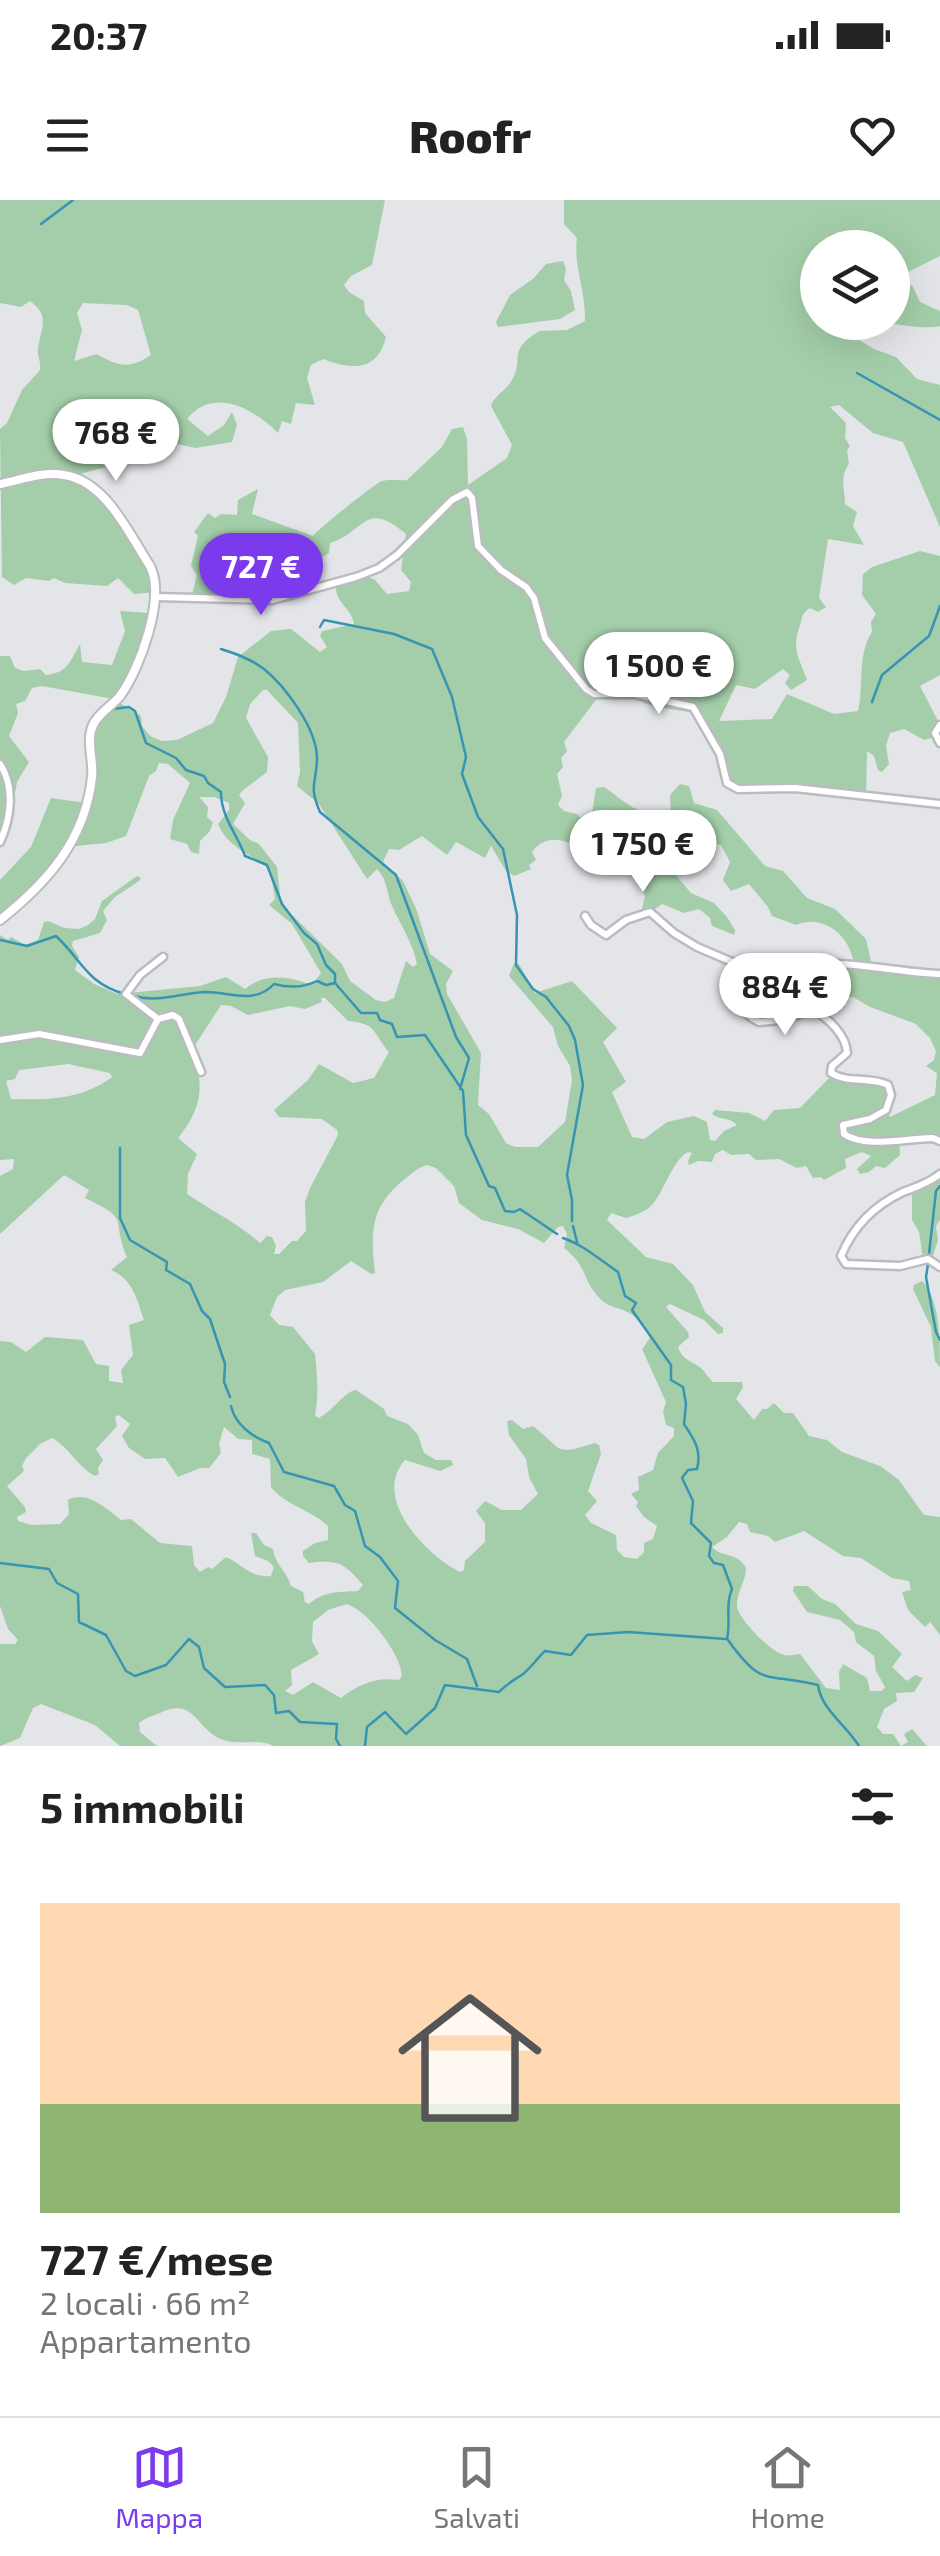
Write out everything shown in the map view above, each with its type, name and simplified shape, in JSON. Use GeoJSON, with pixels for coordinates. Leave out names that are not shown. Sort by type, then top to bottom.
{"type":"FeatureCollection","features":[{"type":"Feature","properties":{"kind":"street"},"geometry":{"type":"LineString","coordinates":[[0,484],[51,474],[92,486],[150,566],[156,581],[156,597],[132,678],[91,731],[92,774],[83,823],[36,892],[0,920]]}},
{"type":"Feature","properties":{"kind":"street"},"geometry":{"type":"LineString","coordinates":[[156,597],[272,600],[356,576],[379,568],[397,555],[452,500],[467,492],[472,498],[478,546],[534,598],[545,638],[576,679],[594,694],[635,694],[693,708],[720,754],[727,783],[738,789],[782,787],[940,804]]}},
{"type":"Feature","properties":{"kind":"street"},"geometry":{"type":"LineString","coordinates":[[940,725],[935,732],[940,743]]}},
{"type":"Feature","properties":{"kind":"street"},"geometry":{"type":"LineString","coordinates":[[0,764],[10,788],[7,826],[0,842]]}},
{"type":"Feature","properties":{"kind":"street"},"geometry":{"type":"LineString","coordinates":[[585,916],[606,935],[626,920],[650,912],[674,934],[763,976]]}},
{"type":"Feature","properties":{"kind":"street"},"geometry":{"type":"LineString","coordinates":[[158,1020],[126,994],[140,975],[163,957]]}},
{"type":"Feature","properties":{"kind":"street"},"geometry":{"type":"LineString","coordinates":[[940,974],[822,962],[777,968],[763,976],[751,975],[736,982],[738,1001],[750,1018],[759,1022],[814,1010],[827,1018],[847,1044],[847,1053],[832,1066],[831,1073],[888,1085],[891,1095],[886,1110],[870,1119],[843,1124],[844,1134],[875,1141],[940,1141]]}},
{"type":"Feature","properties":{"kind":"street"},"geometry":{"type":"LineString","coordinates":[[0,1040],[38,1034],[140,1053],[158,1020],[174,1015],[202,1072]]}},
{"type":"Feature","properties":{"kind":"street"},"geometry":{"type":"LineString","coordinates":[[940,1174],[882,1203],[863,1220],[841,1256],[846,1264],[900,1266],[928,1259],[940,1267]]}},
{"type":"Feature","properties":{"kind":"green space"},"geometry":{"type":"Polygon","coordinates":[[[0,200],[385,200],[372,265],[351,276],[344,285],[364,301],[365,313],[386,337],[376,357],[362,365],[323,359],[311,365],[307,378],[315,405],[296,403],[291,424],[282,421],[278,433],[246,409],[209,404],[187,419],[208,436],[224,425],[232,412],[237,425],[232,442],[195,448],[173,443],[164,429],[157,432],[148,448],[111,452],[96,461],[106,467],[76,475],[103,499],[125,527],[157,592],[134,594],[118,578],[107,586],[65,583],[54,578],[26,578],[14,585],[2,577],[0,429],[7,423],[22,390],[40,370],[38,346],[43,320],[30,301],[21,307],[0,303],[0,200]],[[83,303],[77,313],[82,330],[74,361],[97,354],[118,364],[130,364],[151,355],[138,310],[127,305],[83,303]]]}},
{"type":"Feature","properties":{"kind":"green space"},"geometry":{"type":"Polygon","coordinates":[[[564,200],[940,200],[940,256],[910,271],[910,230],[800,230],[800,340],[859,340],[896,357],[917,379],[940,385],[940,527],[903,442],[873,433],[839,405],[830,407],[846,423],[845,438],[850,446],[843,478],[845,504],[857,512],[853,526],[864,545],[828,539],[819,598],[826,607],[818,612],[807,610],[796,642],[807,680],[791,690],[785,683],[790,675],[783,669],[755,689],[736,685],[719,721],[772,719],[787,694],[834,714],[858,711],[864,650],[876,614],[862,595],[863,574],[872,567],[920,551],[940,556],[940,675],[920,686],[939,723],[934,729],[935,737],[924,740],[904,729],[890,733],[886,746],[889,764],[882,772],[867,751],[866,799],[792,789],[732,789],[718,751],[694,713],[628,697],[599,696],[564,742],[567,751],[557,774],[562,796],[558,805],[587,824],[591,821],[596,788],[604,787],[636,809],[662,817],[671,816],[670,795],[680,784],[689,786],[694,803],[717,810],[765,866],[783,871],[807,898],[835,909],[866,939],[873,970],[907,967],[940,975],[940,1139],[899,1140],[900,1155],[885,1168],[876,1166],[860,1174],[857,1169],[871,1156],[862,1152],[845,1159],[846,1168],[824,1180],[813,1178],[806,1166],[797,1168],[779,1159],[756,1160],[749,1154],[731,1155],[723,1150],[715,1154],[712,1162],[689,1165],[692,1153],[688,1152],[650,1207],[626,1218],[611,1213],[607,1220],[646,1257],[673,1264],[693,1285],[705,1312],[723,1328],[723,1333],[718,1334],[704,1320],[670,1304],[666,1307],[689,1337],[678,1347],[713,1382],[742,1382],[736,1399],[754,1420],[762,1409],[774,1403],[784,1413],[793,1413],[809,1436],[827,1440],[842,1452],[880,1466],[899,1480],[924,1515],[940,1517],[940,1635],[930,1622],[925,1627],[908,1610],[902,1592],[911,1590],[909,1581],[892,1578],[861,1558],[843,1556],[804,1531],[775,1542],[750,1532],[747,1524],[739,1522],[712,1547],[739,1560],[746,1568],[737,1606],[749,1627],[779,1653],[800,1654],[826,1688],[840,1690],[839,1672],[843,1664],[867,1678],[870,1691],[882,1691],[885,1687],[876,1671],[874,1656],[856,1642],[854,1632],[840,1620],[807,1612],[793,1591],[794,1586],[808,1586],[856,1624],[878,1631],[902,1654],[892,1667],[907,1681],[915,1675],[923,1678],[914,1692],[896,1693],[897,1701],[884,1709],[877,1727],[883,1734],[893,1734],[901,1746],[274,1746],[227,1741],[189,1712],[172,1709],[139,1723],[140,1732],[157,1746],[120,1746],[95,1725],[41,1704],[33,1708],[20,1738],[0,1746],[0,1644],[15,1644],[18,1640],[8,1629],[0,1606],[0,1341],[11,1342],[26,1352],[45,1337],[83,1340],[96,1364],[109,1366],[109,1381],[123,1383],[121,1370],[133,1355],[129,1325],[144,1320],[129,1285],[111,1270],[127,1257],[118,1221],[109,1211],[85,1198],[89,1190],[64,1175],[0,1234],[0,1176],[13,1169],[14,1159],[0,1160],[0,935],[25,945],[38,940],[44,922],[79,929],[95,919],[102,901],[137,876],[139,881],[115,897],[103,911],[107,920],[100,933],[73,941],[79,957],[75,970],[94,984],[117,994],[200,986],[226,977],[245,989],[275,978],[308,984],[321,973],[292,924],[269,905],[275,899],[270,870],[222,832],[218,824],[229,810],[229,803],[199,797],[213,822],[200,841],[199,854],[191,852],[187,844],[170,839],[173,820],[190,783],[168,764],[159,763],[149,776],[126,836],[106,843],[66,847],[49,875],[0,919],[0,880],[31,847],[51,798],[86,803],[93,773],[90,731],[113,699],[42,686],[32,688],[25,701],[16,704],[18,713],[9,736],[29,762],[17,782],[10,823],[0,848],[0,656],[10,656],[15,668],[53,674],[64,669],[80,644],[82,662],[112,665],[125,631],[120,611],[148,613],[133,673],[115,700],[141,716],[142,726],[150,736],[162,741],[177,740],[213,723],[238,657],[271,631],[291,629],[320,652],[327,647],[320,636],[322,631],[354,624],[336,586],[361,573],[375,580],[387,594],[409,591],[411,582],[401,570],[406,534],[381,519],[373,519],[330,543],[329,553],[323,557],[289,546],[274,534],[265,545],[253,577],[237,583],[228,597],[191,598],[197,575],[191,566],[198,536],[194,532],[208,513],[215,518],[221,514],[237,515],[238,500],[258,489],[252,514],[313,536],[378,484],[385,480],[407,480],[442,447],[452,429],[463,427],[467,439],[468,485],[507,458],[512,445],[491,406],[516,372],[519,350],[539,331],[567,330],[585,321],[577,238],[564,224],[564,200]],[[263,690],[250,704],[246,718],[268,757],[267,772],[239,795],[245,803],[233,824],[259,844],[277,867],[281,904],[342,964],[350,981],[385,1002],[394,998],[406,961],[413,967],[417,964],[410,942],[377,869],[367,879],[319,804],[297,786],[298,723],[263,690]],[[422,836],[399,850],[389,849],[383,862],[403,881],[430,954],[453,971],[446,984],[447,994],[481,1053],[478,1105],[489,1114],[506,1143],[538,1147],[565,1122],[572,1080],[553,1027],[509,976],[514,963],[519,964],[535,993],[572,981],[617,1028],[603,1042],[626,1082],[612,1092],[632,1137],[644,1139],[667,1122],[694,1116],[707,1122],[710,1140],[715,1141],[737,1125],[712,1114],[715,1110],[749,1113],[765,1121],[774,1110],[800,1108],[832,1075],[884,1082],[890,1090],[885,1107],[890,1117],[935,1095],[937,1073],[926,1066],[934,1060],[936,1051],[916,1024],[853,997],[837,997],[820,989],[769,988],[792,968],[814,962],[854,964],[852,954],[841,936],[826,925],[796,925],[772,916],[749,884],[731,891],[723,880],[730,862],[721,845],[702,842],[670,862],[669,867],[691,893],[714,903],[727,917],[734,935],[712,926],[710,918],[699,909],[684,913],[662,904],[651,912],[642,909],[645,896],[625,864],[586,857],[582,865],[571,855],[574,846],[563,841],[541,843],[532,852],[536,860],[529,865],[531,869],[514,876],[506,871],[491,846],[485,858],[456,842],[447,855],[422,836]],[[321,998],[322,1002],[305,1009],[290,1006],[248,1015],[221,1005],[192,1050],[199,1075],[199,1096],[192,1117],[178,1138],[197,1154],[188,1174],[187,1194],[260,1243],[267,1236],[272,1237],[274,1254],[306,1231],[305,1202],[338,1135],[322,1119],[279,1117],[274,1110],[308,1080],[319,1064],[353,1083],[374,1078],[389,1052],[369,1027],[348,1021],[325,998],[321,998]],[[68,1064],[19,1070],[15,1079],[6,1081],[11,1099],[64,1097],[112,1077],[110,1073],[68,1064]],[[427,1165],[394,1188],[379,1209],[373,1231],[375,1273],[351,1261],[323,1282],[285,1290],[277,1297],[270,1315],[279,1325],[293,1327],[315,1354],[315,1415],[323,1415],[356,1390],[384,1409],[387,1416],[408,1424],[418,1435],[424,1453],[436,1460],[451,1460],[453,1465],[440,1471],[405,1460],[396,1475],[394,1491],[398,1508],[419,1539],[460,1572],[465,1561],[485,1542],[485,1523],[476,1511],[485,1501],[502,1510],[521,1510],[538,1494],[526,1459],[509,1435],[507,1421],[512,1420],[523,1429],[533,1426],[560,1449],[595,1443],[601,1454],[588,1491],[597,1501],[585,1515],[591,1523],[616,1535],[617,1550],[624,1557],[637,1559],[644,1552],[644,1543],[653,1539],[657,1526],[644,1517],[631,1494],[639,1490],[638,1477],[653,1470],[658,1453],[674,1436],[674,1428],[666,1425],[666,1402],[642,1349],[650,1338],[636,1317],[602,1301],[591,1288],[577,1261],[564,1248],[567,1234],[563,1226],[544,1243],[518,1229],[482,1220],[459,1203],[454,1186],[436,1168],[427,1165]],[[119,1415],[115,1417],[117,1426],[96,1449],[103,1460],[95,1476],[52,1438],[26,1458],[24,1471],[7,1486],[25,1507],[26,1512],[17,1517],[18,1521],[60,1524],[69,1514],[68,1500],[82,1497],[121,1520],[131,1519],[160,1543],[192,1546],[194,1565],[200,1572],[212,1569],[226,1557],[252,1573],[271,1576],[274,1567],[255,1556],[251,1533],[256,1533],[264,1545],[273,1549],[291,1586],[303,1592],[309,1604],[326,1594],[358,1591],[363,1585],[340,1564],[309,1563],[303,1556],[303,1551],[315,1543],[328,1540],[328,1526],[271,1487],[270,1459],[252,1454],[252,1440],[238,1439],[224,1427],[219,1444],[221,1453],[209,1468],[178,1477],[165,1458],[145,1459],[129,1448],[122,1436],[130,1424],[119,1415]],[[347,1604],[328,1610],[313,1622],[312,1641],[319,1654],[291,1670],[292,1685],[285,1691],[293,1695],[313,1682],[341,1698],[369,1682],[399,1680],[400,1667],[390,1645],[373,1624],[347,1604]]]}},
{"type":"Feature","properties":{"kind":"green space"},"geometry":{"type":"Polygon","coordinates":[[[563,261],[564,280],[575,310],[560,319],[498,327],[496,322],[510,295],[546,264],[563,261]]]}},
{"type":"Feature","properties":{"kind":"green space"},"geometry":{"type":"Polygon","coordinates":[[[910,285],[920,302],[940,311],[940,326],[910,326],[910,285]]]}},
{"type":"Feature","properties":{"kind":"green space"},"geometry":{"type":"Polygon","coordinates":[[[940,1174],[938,1240],[932,1259],[923,1259],[919,1232],[912,1220],[912,1190],[940,1174]]]}},
{"type":"Feature","properties":{"kind":"green space"},"geometry":{"type":"Polygon","coordinates":[[[922,1281],[936,1309],[940,1367],[935,1361],[931,1327],[913,1289],[922,1281]]]}},
{"type":"Feature","properties":{"kind":"green space"},"geometry":{"type":"Polygon","coordinates":[[[912,1729],[927,1746],[901,1746],[908,1742],[904,1734],[912,1729]]]}},
{"type":"Feature","properties":{"kind":"waterway"},"geometry":{"type":"LineString","coordinates":[[41,224],[73,200]]}},
{"type":"Feature","properties":{"kind":"waterway"},"geometry":{"type":"LineString","coordinates":[[857,373],[940,420]]}},
{"type":"Feature","properties":{"kind":"waterway"},"geometry":{"type":"LineString","coordinates":[[872,702],[882,675],[929,636],[940,606]]}},
{"type":"Feature","properties":{"kind":"waterway"},"geometry":{"type":"LineString","coordinates":[[320,627],[324,620],[394,634],[432,649],[452,697],[466,757],[462,774],[478,817],[503,849],[517,915],[516,965],[569,1026],[575,1040],[583,1085],[567,1175],[572,1221]]}},
{"type":"Feature","properties":{"kind":"waterway"},"geometry":{"type":"LineString","coordinates":[[221,649],[259,665],[290,697],[306,721],[315,746],[314,790],[320,812],[396,875],[456,1037],[469,1058],[460,1089]]}},
{"type":"Feature","properties":{"kind":"waterway"},"geometry":{"type":"LineString","coordinates":[[113,709],[129,707],[135,711],[146,743],[176,758],[186,770],[204,776],[221,792],[226,817],[245,856],[267,865],[282,904],[317,944],[326,965],[335,974],[335,983],[361,1013],[377,1013],[380,1020],[392,1024],[397,1037],[425,1035],[463,1091],[466,1135],[505,1211],[520,1209],[557,1234]]}},
{"type":"Feature","properties":{"kind":"waterway"},"geometry":{"type":"LineString","coordinates":[[0,940],[27,946],[56,936],[93,978],[125,994]]}},
{"type":"Feature","properties":{"kind":"waterway"},"geometry":{"type":"LineString","coordinates":[[133,996],[161,998],[206,992],[250,996],[274,984],[296,987],[317,981],[335,983]]}},
{"type":"Feature","properties":{"kind":"waterway"},"geometry":{"type":"LineString","coordinates":[[120,1148],[120,1218],[130,1240],[167,1262],[166,1270],[190,1284],[210,1319],[225,1364],[224,1382],[230,1397]]}},
{"type":"Feature","properties":{"kind":"waterway"},"geometry":{"type":"LineString","coordinates":[[929,1254],[936,1191],[940,1186]]}},
{"type":"Feature","properties":{"kind":"waterway"},"geometry":{"type":"LineString","coordinates":[[573,1226],[577,1242]]}},
{"type":"Feature","properties":{"kind":"waterway"},"geometry":{"type":"LineString","coordinates":[[563,1238],[618,1272],[625,1296],[636,1303],[632,1310],[671,1365],[671,1380],[683,1387],[684,1424],[698,1456],[697,1469],[688,1470],[682,1478],[693,1501],[691,1523],[711,1543],[709,1556],[714,1563],[723,1565],[732,1589],[727,1639]]}},
{"type":"Feature","properties":{"kind":"waterway"},"geometry":{"type":"LineString","coordinates":[[928,1264],[926,1277],[940,1340]]}},
{"type":"Feature","properties":{"kind":"waterway"},"geometry":{"type":"LineString","coordinates":[[231,1406],[245,1429],[269,1443],[284,1472],[334,1486],[345,1505],[355,1511],[365,1546],[380,1557],[398,1581],[395,1608],[467,1659],[477,1686]]}},
{"type":"Feature","properties":{"kind":"waterway"},"geometry":{"type":"LineString","coordinates":[[0,1563],[49,1569],[57,1583],[78,1594],[79,1622],[106,1635],[126,1671],[135,1676],[166,1665],[189,1639],[199,1647],[204,1668],[225,1687],[265,1685],[274,1695],[276,1713],[289,1711],[300,1722],[337,1724],[336,1739],[340,1746]]}},
{"type":"Feature","properties":{"kind":"waterway"},"geometry":{"type":"LineString","coordinates":[[365,1746],[367,1727],[385,1712],[406,1734],[435,1708],[445,1685],[499,1692],[545,1651],[571,1655],[587,1635],[628,1632],[726,1639]]}},
{"type":"Feature","properties":{"kind":"waterway"},"geometry":{"type":"LineString","coordinates":[[728,1640],[758,1672],[818,1685],[829,1709],[859,1746]]}}]}
